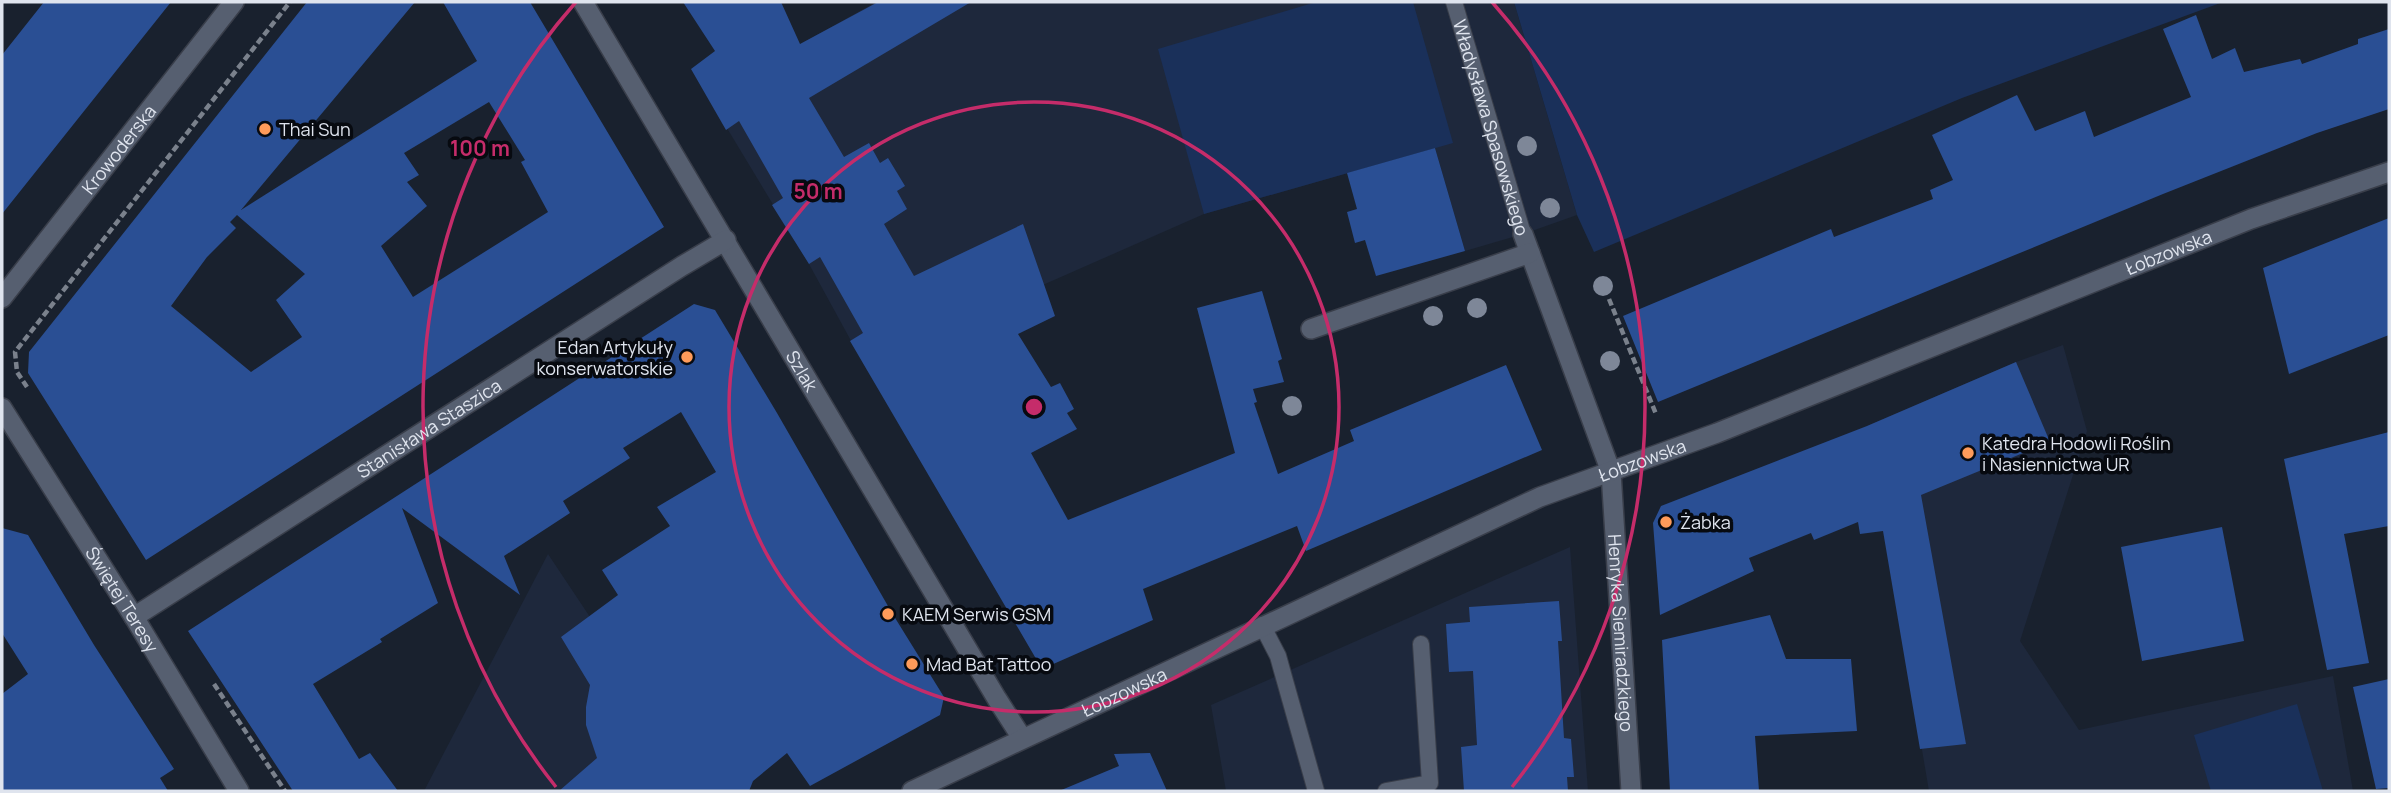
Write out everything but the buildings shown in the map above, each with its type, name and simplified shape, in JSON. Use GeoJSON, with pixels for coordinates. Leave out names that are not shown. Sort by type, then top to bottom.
{"type":"FeatureCollection","features":[{"type":"Feature","properties":{"kind":"street","name":"Krowoderska"},"geometry":{"type":"LineString","coordinates":[[2,298],[234,2]]}},
{"type":"Feature","properties":{"kind":"street","name":"Szlak"},"geometry":{"type":"LineString","coordinates":[[583,2],[1022,738]]}},
{"type":"Feature","properties":{"kind":"street","name":"Łobzowska"},"geometry":{"type":"LineString","coordinates":[[912,791],[1540,497],[1717,433],[2251,219],[2389,172]]}},
{"type":"Feature","properties":{"kind":"street","name":"Stanisława Staszica"},"geometry":{"type":"LineString","coordinates":[[134,617],[726,240]]}},
{"type":"Feature","properties":{"kind":"street","name":"Władysława Spasowskiego"},"geometry":{"type":"LineString","coordinates":[[1311,329],[1526,244],[1611,472]]}},
{"type":"Feature","properties":{"kind":"street","name":"Świętej Teresy"},"geometry":{"type":"LineString","coordinates":[[2,408],[134,617],[239,791]]}},
{"type":"Feature","properties":{"kind":"street","name":"Henryka Siemiradzkiego"},"geometry":{"type":"LineString","coordinates":[[1611,472],[1631,791]]}},
{"type":"Feature","properties":{"kind":"lane","name":"Władysława Spasowskiego"},"geometry":{"type":"LineString","coordinates":[[1454,2],[1526,244]]}},
{"type":"Feature","properties":{"kind":"lane"},"geometry":{"type":"LineString","coordinates":[[1262,625],[1283,674],[1316,791]]}},
{"type":"Feature","properties":{"kind":"lane"},"geometry":{"type":"LineString","coordinates":[[1386,791],[1430,783],[1421,644]]}},
{"type":"Feature","properties":{"kind":"path"},"geometry":{"type":"LineString","coordinates":[[30,392],[17,372],[15,352],[290,2]]}},
{"type":"Feature","properties":{"kind":"path"},"geometry":{"type":"LineString","coordinates":[[1609,299],[1638,361],[1656,414]]}},
{"type":"Feature","properties":{"kind":"path"},"geometry":{"type":"LineString","coordinates":[[209,677],[285,791]]}},
{"type":"Feature","properties":{"kind":"shaded area"},"geometry":{"type":"Polygon","coordinates":[[[876,2],[1514,2],[1577,215],[1465,251],[1435,148],[1204,214],[1045,284],[867,370],[809,264],[710,100],[797,46],[876,2]]]}},
{"type":"Feature","properties":{"kind":"shaded area"},"geometry":{"type":"Polygon","coordinates":[[[1316,2],[1413,2],[1453,143],[1204,214],[1158,49],[1316,2]]]}},
{"type":"Feature","properties":{"kind":"shaded area"},"geometry":{"type":"Polygon","coordinates":[[[1514,2],[2223,2],[1962,98],[1594,252],[1577,215],[1514,2]]]}},
{"type":"Feature","properties":{"kind":"shaded area"},"geometry":{"type":"Polygon","coordinates":[[[2063,345],[2087,431],[2020,641],[2079,730],[2333,676],[2353,791],[1929,791],[1867,426],[2016,362],[2063,345]]]}},
{"type":"Feature","properties":{"kind":"shaded area"},"geometry":{"type":"Polygon","coordinates":[[[1570,547],[1588,791],[1226,791],[1211,705],[1570,547]]]}},
{"type":"Feature","properties":{"kind":"shaded area"},"geometry":{"type":"Polygon","coordinates":[[[548,554],[590,617],[713,791],[424,791],[548,554]]]}},
{"type":"Feature","properties":{"kind":"shaded area"},"geometry":{"type":"Polygon","coordinates":[[[2297,704],[2323,791],[2211,791],[2194,735],[2297,704]]]}},
{"type":"Feature","properties":{"kind":"place","name":"Thai Sun"},"geometry":{"type":"Point","coordinates":[265,129]}},
{"type":"Feature","properties":{"kind":"place","name":"Edan Artykuły konserwatorskie"},"geometry":{"type":"Point","coordinates":[687,357]}},
{"type":"Feature","properties":{"kind":"place","name":"Katedra Hodowli Roślin i Nasiennictwa UR"},"geometry":{"type":"Point","coordinates":[1968,453]}},
{"type":"Feature","properties":{"kind":"place","name":"Żabka"},"geometry":{"type":"Point","coordinates":[1666,522]}},
{"type":"Feature","properties":{"kind":"place","name":"KAEM Serwis GSM"},"geometry":{"type":"Point","coordinates":[888,614]}},
{"type":"Feature","properties":{"kind":"place","name":"Mad Bat Tattoo"},"geometry":{"type":"Point","coordinates":[912,664]}}]}
